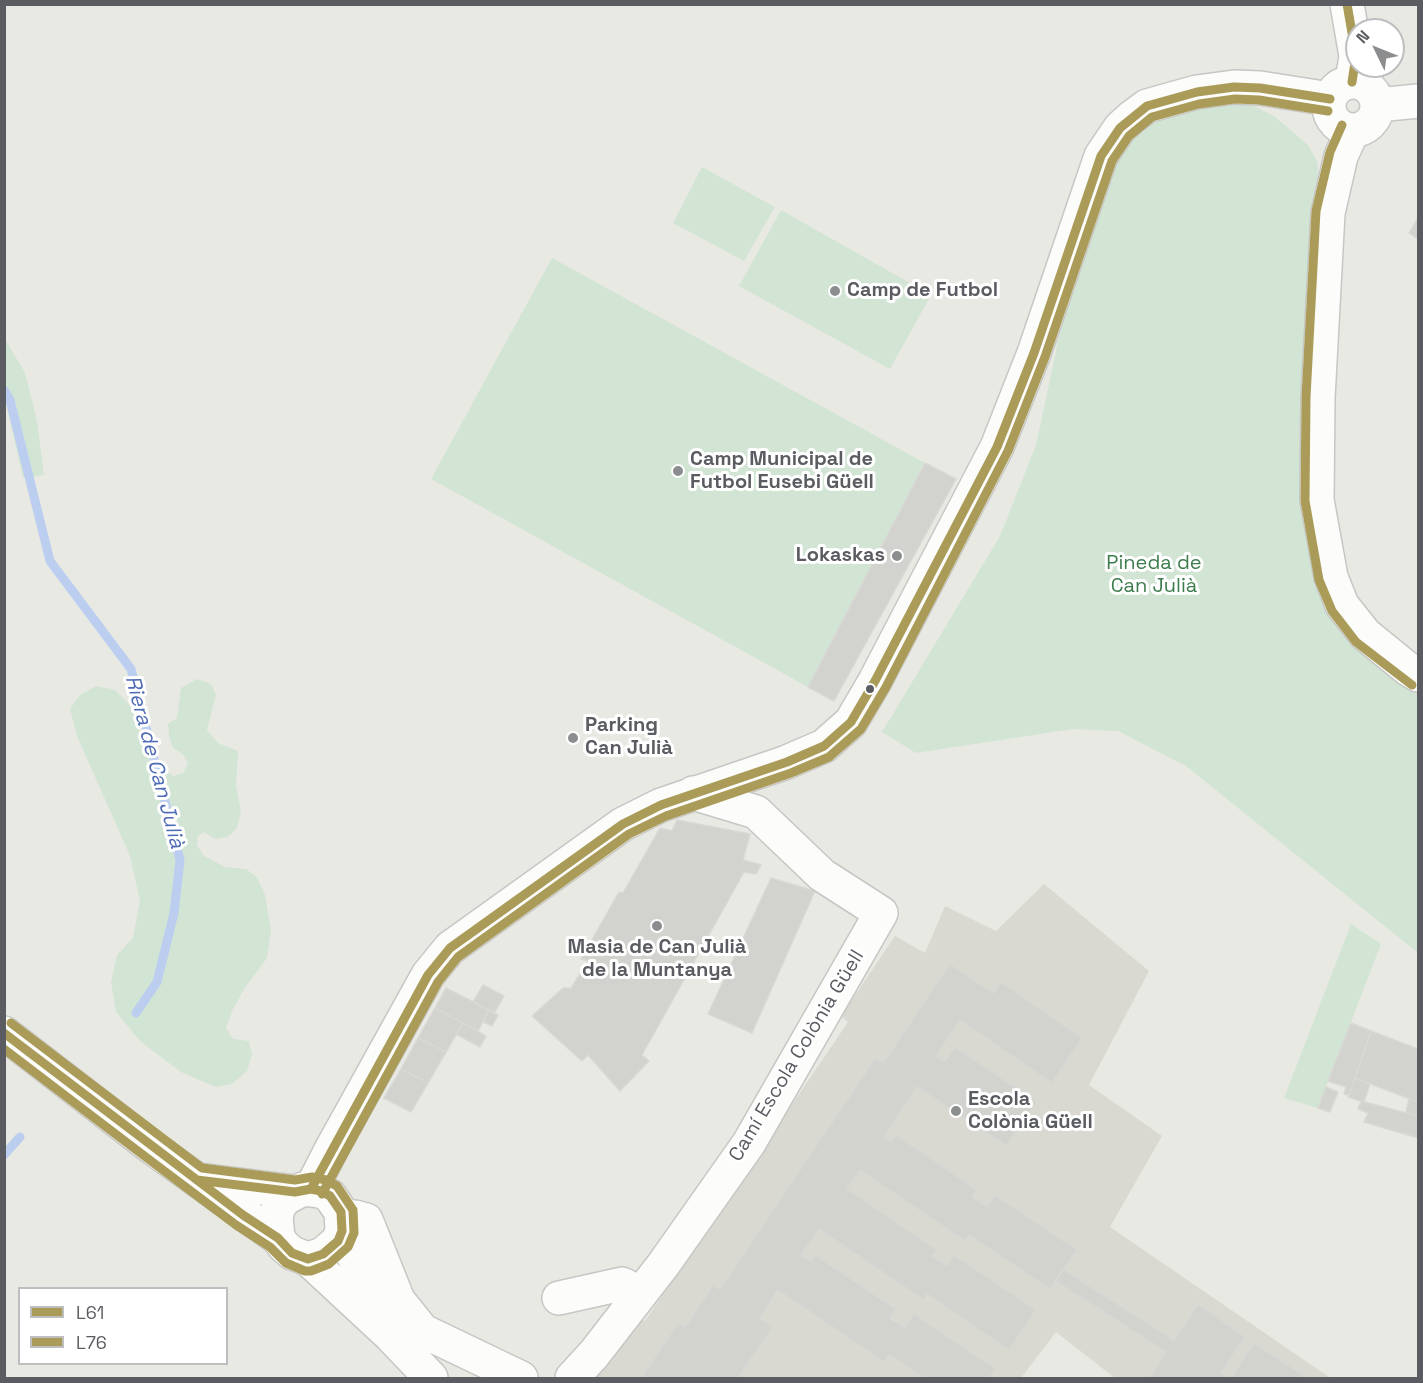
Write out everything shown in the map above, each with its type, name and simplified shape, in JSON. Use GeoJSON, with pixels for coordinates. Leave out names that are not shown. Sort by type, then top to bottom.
{"type":"FeatureCollection","features":[{"type":"Feature","properties":{"kind":"street"},"geometry":{"type":"LineString","coordinates":[[278,1238],[276,1217],[279,1206],[303,1190],[332,1148],[428,975],[450,948],[623,824],[661,805],[824,747],[851,722],[875,681],[997,447],[1034,353],[1101,156],[1120,129],[1147,106],[1197,92],[1234,87],[1341,91],[1367,86],[1372,91],[1377,105],[1373,120],[1368,125],[1353,130],[1339,126],[1334,121],[1329,106],[1341,91],[1356,56],[1347,4]]}},
{"type":"Feature","properties":{"kind":"street"},"geometry":{"type":"LineString","coordinates":[[1377,105],[1419,101]]}},
{"type":"Feature","properties":{"kind":"street"},"geometry":{"type":"LineString","coordinates":[[1353,130],[1341,156],[1328,213],[1318,398],[1317,500],[1331,578],[1342,605],[1365,634],[1408,669],[1419,675]]}},
{"type":"Feature","properties":{"kind":"street","name":"Camí Escola Colònia Güell"},"geometry":{"type":"LineString","coordinates":[[572,1378],[594,1354],[663,1265],[749,1143],[881,913],[822,875],[756,812],[693,793]]}},
{"type":"Feature","properties":{"kind":"street"},"geometry":{"type":"LineString","coordinates":[[4,1033],[197,1180],[278,1238],[292,1253],[308,1259],[391,1336],[431,1378]]}},
{"type":"Feature","properties":{"kind":"street"},"geometry":{"type":"LineString","coordinates":[[197,1180],[321,1191],[330,1196],[347,1217],[391,1336]]}},
{"type":"Feature","properties":{"kind":"street"},"geometry":{"type":"LineString","coordinates":[[308,1259],[332,1249],[338,1241],[347,1217]]}},
{"type":"Feature","properties":{"kind":"street"},"geometry":{"type":"LineString","coordinates":[[347,1217],[366,1220],[398,1300],[423,1331],[521,1378]]}},
{"type":"Feature","properties":{"kind":"street"},"geometry":{"type":"LineString","coordinates":[[559,1298],[622,1284],[640,1293]]}},
{"type":"Feature","properties":{"kind":"shaded area","name":"Escola Colònia Güell"},"geometry":{"type":"Polygon","coordinates":[[[1044,884],[1149,971],[1089,1085],[1162,1136],[1110,1227],[1329,1377],[1115,1378],[1056,1332],[1021,1378],[591,1378],[639,1317],[645,1321],[848,1022],[841,1016],[895,936],[925,953],[945,906],[996,931],[1044,884]]]}},
{"type":"Feature","properties":{"kind":"green space","name":"Pineda de Can Julià"},"geometry":{"type":"Polygon","coordinates":[[[1234,103],[1254,106],[1274,116],[1308,145],[1317,161],[1320,184],[1318,585],[1334,622],[1389,668],[1418,684],[1418,953],[1186,766],[1118,731],[1073,729],[916,753],[882,732],[1000,536],[1036,445],[1060,332],[1105,189],[1119,153],[1145,127],[1167,117],[1234,103]]]}},
{"type":"Feature","properties":{"kind":"green space"},"geometry":{"type":"Polygon","coordinates":[[[702,167],[775,207],[744,261],[673,223],[702,167]]]}},
{"type":"Feature","properties":{"kind":"green space","name":"Camp de Futbol"},"geometry":{"type":"Polygon","coordinates":[[[781,210],[931,295],[890,369],[739,286],[781,210]]]}},
{"type":"Feature","properties":{"kind":"green space","name":"Camp Municipal de Futbol Eusebi Güell"},"geometry":{"type":"Polygon","coordinates":[[[552,258],[925,463],[808,687],[431,479],[552,258]]]}},
{"type":"Feature","properties":{"kind":"green space"},"geometry":{"type":"Polygon","coordinates":[[[4,337],[25,373],[37,421],[44,475],[23,478],[5,399],[4,337]]]}},
{"type":"Feature","properties":{"kind":"green space"},"geometry":{"type":"Polygon","coordinates":[[[197,679],[211,684],[216,695],[207,730],[218,743],[238,751],[236,786],[241,811],[237,828],[228,837],[215,839],[204,832],[198,836],[197,845],[204,856],[225,867],[246,869],[257,877],[265,895],[271,930],[267,958],[244,989],[226,1028],[233,1039],[249,1041],[252,1054],[247,1071],[232,1084],[216,1087],[181,1072],[141,1042],[116,1012],[111,982],[117,955],[133,938],[140,901],[130,856],[77,736],[70,709],[80,695],[96,686],[115,690],[130,705],[147,754],[159,768],[174,776],[183,773],[188,763],[183,754],[173,748],[168,724],[177,718],[181,688],[197,679]]]}},
{"type":"Feature","properties":{"kind":"green space"},"geometry":{"type":"Polygon","coordinates":[[[1351,924],[1381,944],[1318,1108],[1284,1098],[1351,924]]]}},
{"type":"Feature","properties":{"kind":"building"},"geometry":{"type":"Polygon","coordinates":[[[1418,218],[1418,239],[1409,233],[1418,218]]]}},
{"type":"Feature","properties":{"kind":"building"},"geometry":{"type":"Polygon","coordinates":[[[925,463],[956,479],[834,701],[808,687],[925,463]]]}},
{"type":"Feature","properties":{"kind":"building","name":"Masia de Can Julià de la Muntanya"},"geometry":{"type":"Polygon","coordinates":[[[677,820],[750,834],[743,860],[761,865],[756,874],[744,872],[642,1055],[649,1061],[620,1091],[588,1055],[582,1061],[532,1016],[563,988],[571,988],[588,961],[581,959],[619,892],[623,893],[660,828],[672,831],[677,820]]]}},
{"type":"Feature","properties":{"kind":"building"},"geometry":{"type":"Polygon","coordinates":[[[771,878],[815,891],[752,1033],[708,1014],[771,878]]]}},
{"type":"Feature","properties":{"kind":"building"},"geometry":{"type":"Polygon","coordinates":[[[950,964],[993,993],[1001,982],[1082,1038],[1052,1083],[960,1020],[936,1056],[945,1061],[955,1047],[1037,1102],[1006,1146],[917,1087],[884,1137],[891,1142],[896,1135],[977,1190],[972,1197],[987,1207],[995,1195],[1077,1250],[1050,1289],[969,1235],[965,1241],[860,1170],[847,1189],[937,1250],[932,1256],[947,1265],[954,1255],[1036,1310],[1009,1350],[927,1294],[924,1300],[819,1229],[801,1255],[811,1261],[815,1255],[896,1309],[890,1318],[905,1327],[914,1314],[996,1369],[989,1378],[924,1378],[890,1355],[884,1362],[778,1290],[760,1318],[773,1327],[738,1378],[641,1378],[678,1323],[685,1327],[713,1285],[720,1289],[875,1058],[883,1063],[950,964]]]}},
{"type":"Feature","properties":{"kind":"building"},"geometry":{"type":"Polygon","coordinates":[[[483,985],[504,996],[494,1013],[473,1002],[483,985]]]}},
{"type":"Feature","properties":{"kind":"building"},"geometry":{"type":"Polygon","coordinates":[[[446,988],[489,1010],[478,1031],[435,1008],[446,988]]]}},
{"type":"Feature","properties":{"kind":"building"},"geometry":{"type":"Polygon","coordinates":[[[435,1008],[463,1023],[446,1052],[418,1038],[435,1008]]]}},
{"type":"Feature","properties":{"kind":"building"},"geometry":{"type":"Polygon","coordinates":[[[489,1010],[498,1015],[492,1026],[483,1022],[489,1010]]]}},
{"type":"Feature","properties":{"kind":"building"},"geometry":{"type":"Polygon","coordinates":[[[463,1023],[486,1036],[480,1047],[456,1034],[463,1023]]]}},
{"type":"Feature","properties":{"kind":"building"},"geometry":{"type":"Polygon","coordinates":[[[1351,1023],[1371,1031],[1349,1095],[1344,1094],[1346,1087],[1328,1081],[1351,1023]]]}},
{"type":"Feature","properties":{"kind":"building"},"geometry":{"type":"Polygon","coordinates":[[[1371,1031],[1418,1049],[1418,1102],[1355,1078],[1371,1031]]]}},
{"type":"Feature","properties":{"kind":"building"},"geometry":{"type":"Polygon","coordinates":[[[418,1038],[446,1052],[428,1083],[401,1069],[418,1038]]]}},
{"type":"Feature","properties":{"kind":"building"},"geometry":{"type":"Polygon","coordinates":[[[401,1069],[428,1083],[411,1112],[384,1098],[401,1069]]]}},
{"type":"Feature","properties":{"kind":"building"},"geometry":{"type":"Polygon","coordinates":[[[1355,1078],[1370,1084],[1364,1102],[1348,1097],[1355,1078]]]}},
{"type":"Feature","properties":{"kind":"building"},"geometry":{"type":"Polygon","coordinates":[[[1326,1087],[1338,1092],[1330,1112],[1318,1108],[1326,1087]]]}},
{"type":"Feature","properties":{"kind":"building"},"geometry":{"type":"Polygon","coordinates":[[[1409,1098],[1418,1102],[1418,1116],[1406,1113],[1409,1098]]]}},
{"type":"Feature","properties":{"kind":"building"},"geometry":{"type":"Polygon","coordinates":[[[1361,1101],[1418,1116],[1418,1138],[1364,1122],[1368,1113],[1358,1109],[1361,1101]]]}},
{"type":"Feature","properties":{"kind":"building"},"geometry":{"type":"Polygon","coordinates":[[[1063,1269],[1174,1340],[1198,1304],[1245,1337],[1221,1373],[1230,1378],[1149,1378],[1166,1352],[1055,1281],[1063,1269]]]}},
{"type":"Feature","properties":{"kind":"building"},"geometry":{"type":"Polygon","coordinates":[[[1254,1343],[1302,1374],[1299,1378],[1231,1378],[1254,1343]]]}},
{"type":"Feature","properties":{"kind":"waterway","name":"Riera de Can Julià"},"geometry":{"type":"LineString","coordinates":[[4,390],[10,400],[50,561],[131,669],[180,860],[174,913],[157,982],[136,1013]]}},
{"type":"Feature","properties":{"kind":"waterway","name":"Riera de Can Julià"},"geometry":{"type":"LineString","coordinates":[[4,1155],[20,1137]]}},
{"type":"Feature","properties":{"kind":"transit line","name":"L61"},"geometry":{"type":"LineString","coordinates":[[1347,4],[1356,56],[1352,82]]}},
{"type":"Feature","properties":{"kind":"transit line","name":"L61"},"geometry":{"type":"LineString","coordinates":[[311,1189],[428,975],[450,948],[623,824],[661,805],[787,762],[824,746],[851,722],[875,681],[997,447],[1034,353],[1101,156],[1120,128],[1147,106],[1197,92],[1234,87],[1260,88],[1330,99]]}},
{"type":"Feature","properties":{"kind":"transit line","name":"L76"},"geometry":{"type":"LineString","coordinates":[[322,1194],[438,982],[458,957],[629,834],[666,816],[791,773],[829,757],[861,729],[886,687],[1008,451],[1045,357],[1112,161],[1129,136],[1152,117],[1199,104],[1235,99],[1259,100],[1328,111]]}},
{"type":"Feature","properties":{"kind":"transit line","name":"L76"},"geometry":{"type":"LineString","coordinates":[[1342,125],[1330,152],[1316,211],[1306,397],[1305,501],[1319,580],[1332,611],[1356,642],[1412,685]]}},
{"type":"Feature","properties":{"kind":"transit line","name":"L76"},"geometry":{"type":"LineString","coordinates":[[4,1049],[236,1225],[270,1247],[286,1263],[305,1271],[311,1271],[329,1264],[348,1247],[354,1233],[353,1210],[337,1186],[326,1180],[312,1177],[295,1180],[202,1168],[11,1023]]}},
{"type":"Feature","properties":{"kind":"transit line","name":"L61"},"geometry":{"type":"LineString","coordinates":[[4,1033],[197,1180]]}},
{"type":"Feature","properties":{"kind":"transit line","name":"L61"},"geometry":{"type":"LineString","coordinates":[[4,1033],[197,1180]]}},
{"type":"Feature","properties":{"kind":"transit line","name":"L61"},"geometry":{"type":"LineString","coordinates":[[197,1180],[295,1192],[311,1189],[321,1191],[330,1196],[341,1212],[342,1231],[338,1241],[323,1254],[308,1259],[292,1253],[278,1238],[197,1180]]}},
{"type":"Feature","properties":{"kind":"place","name":"Camp de Futbol"},"geometry":{"type":"Point","coordinates":[835,291]}},
{"type":"Feature","properties":{"kind":"place","name":"Camp Municipal de Futbol Eusebi Güell"},"geometry":{"type":"Point","coordinates":[678,471]}},
{"type":"Feature","properties":{"kind":"place","name":"Lokaskas"},"geometry":{"type":"Point","coordinates":[897,556]}},
{"type":"Feature","properties":{"kind":"place","name":"Parking Can Julià"},"geometry":{"type":"Point","coordinates":[573,738]}},
{"type":"Feature","properties":{"kind":"place","name":"Masia de Can Julià de la Muntanya"},"geometry":{"type":"Point","coordinates":[657,926]}},
{"type":"Feature","properties":{"kind":"place","name":"Escola Colònia Güell"},"geometry":{"type":"Point","coordinates":[956,1111]}}]}
